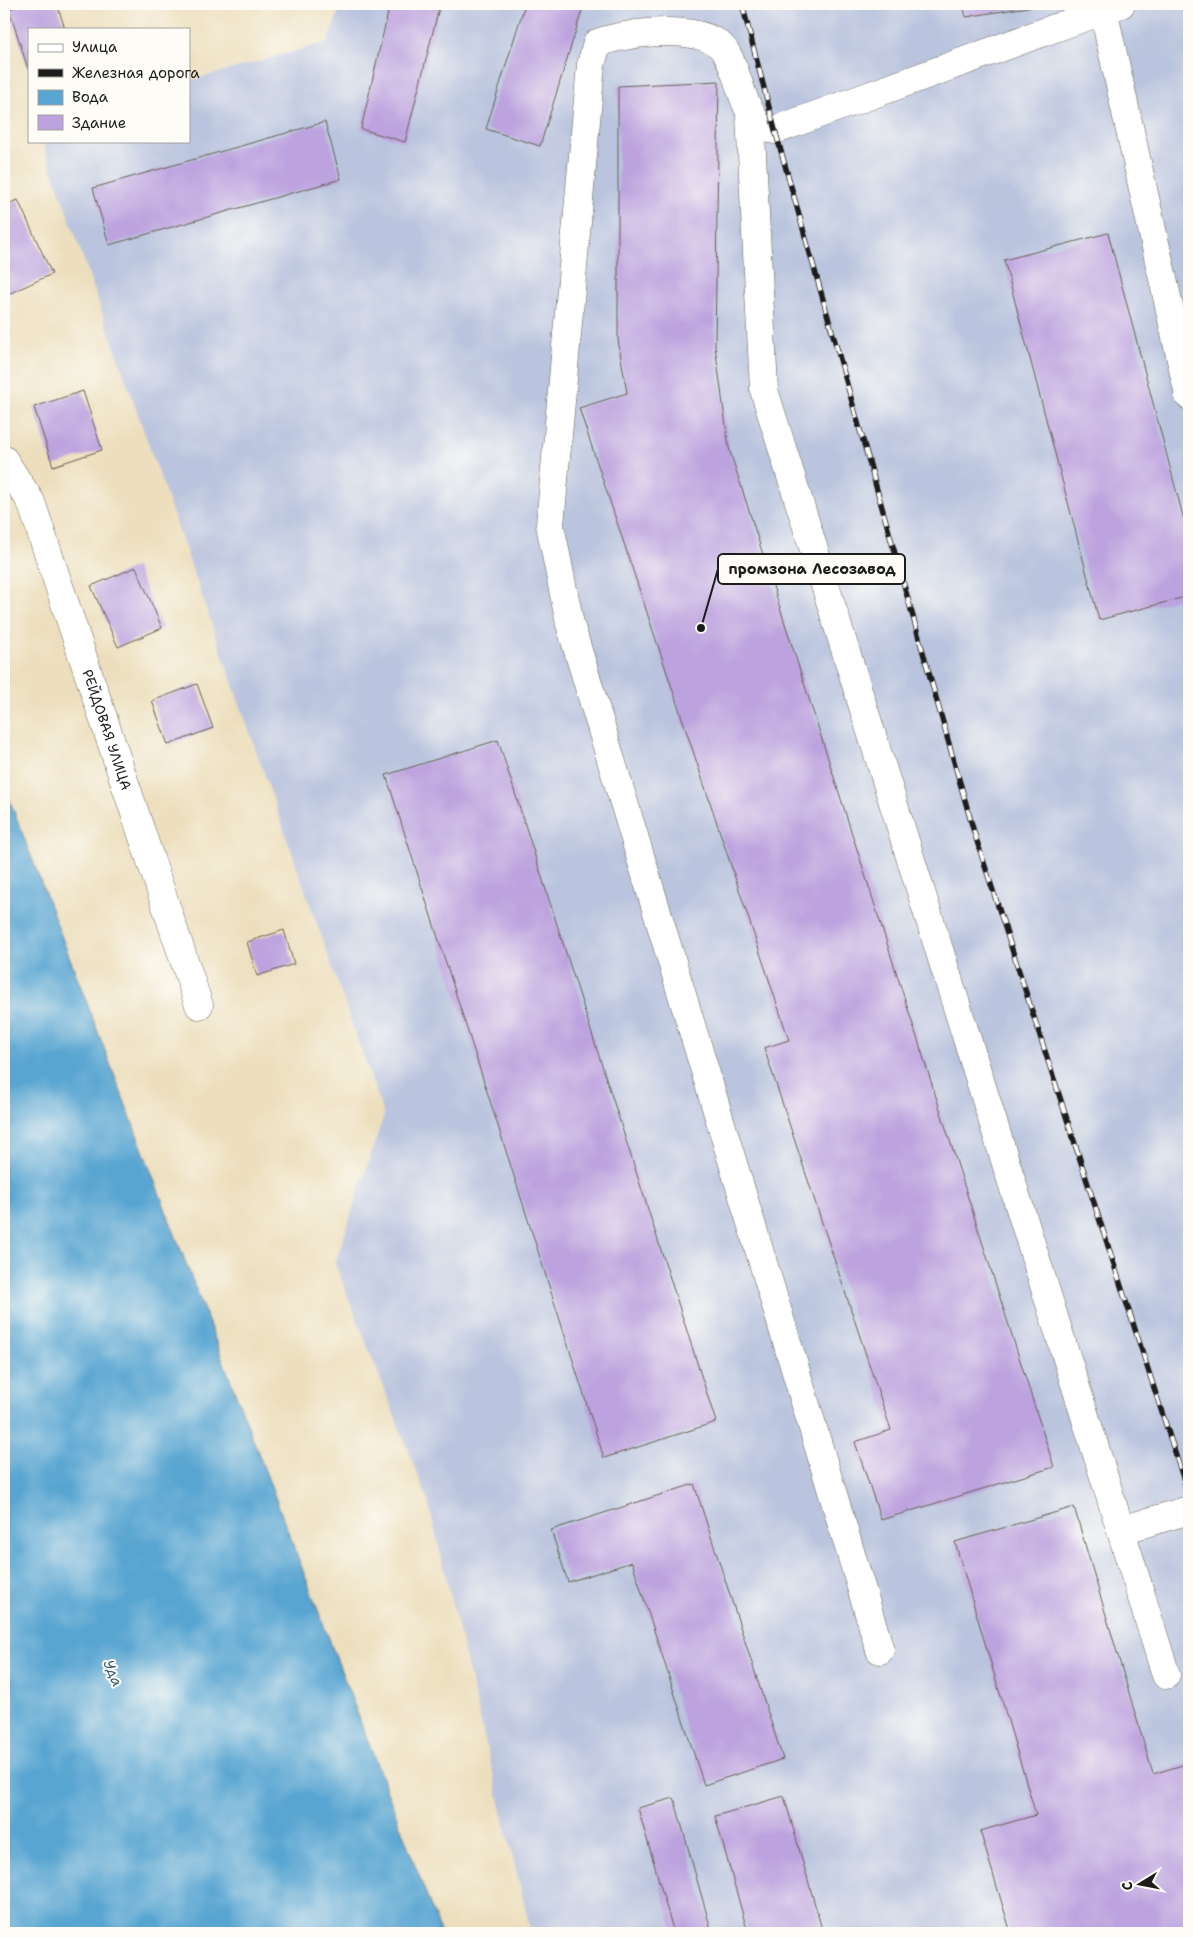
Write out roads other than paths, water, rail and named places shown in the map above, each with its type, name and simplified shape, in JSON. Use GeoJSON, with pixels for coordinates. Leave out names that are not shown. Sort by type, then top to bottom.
{"type":"FeatureCollection","features":[{"type":"Feature","properties":{"kind":"street"},"geometry":{"type":"LineString","coordinates":[[750,115],[760,127],[775,130],[1112,6],[1189,396]]}},
{"type":"Feature","properties":{"kind":"street"},"geometry":{"type":"LineString","coordinates":[[880,1650],[570,624],[550,525],[591,65],[597,43],[616,36],[693,32],[711,39],[727,52],[750,115],[764,390],[1166,1675]]}},
{"type":"Feature","properties":{"kind":"street","name":"РЕЙДОВАЯ УЛИЦА"},"geometry":{"type":"LineString","coordinates":[[4,460],[31,502],[199,1005]]}},
{"type":"Feature","properties":{"kind":"street"},"geometry":{"type":"LineString","coordinates":[[1122,1530],[1189,1510]]}},
{"type":"Feature","properties":{"kind":"water","name":"Уда"},"geometry":{"type":"Polygon","coordinates":[[[4,785],[441,1933],[4,1933],[4,785]]]}},
{"type":"Feature","properties":{"kind":"railway"},"geometry":{"type":"LineString","coordinates":[[742,4],[775,130],[974,832],[1189,1496]]}},
{"type":"Feature","properties":{"kind":"place","name":"промзона Лесозавод"},"geometry":{"type":"Point","coordinates":[701,628]}}]}
